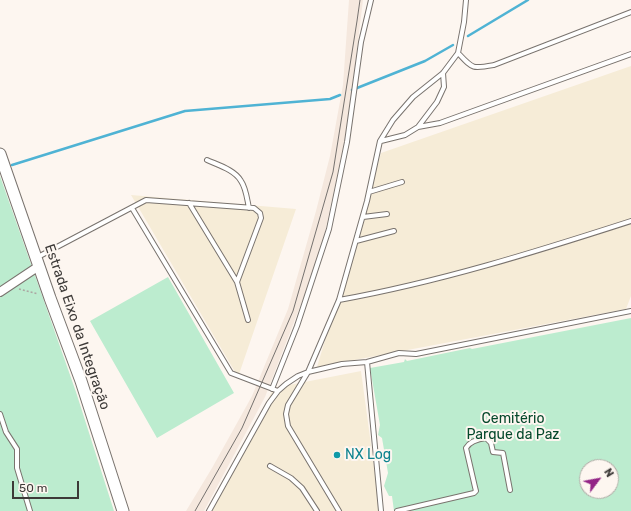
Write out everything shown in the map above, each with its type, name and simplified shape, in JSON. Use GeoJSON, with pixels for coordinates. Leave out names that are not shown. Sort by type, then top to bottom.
{"type":"FeatureCollection","features":[{"type":"Feature","properties":{"kind":"main road","name":"Estrada Eixo da Integração"},"geometry":{"type":"LineString","coordinates":[[0,154],[80,381],[123,511]]}},
{"type":"Feature","properties":{"kind":"street"},"geometry":{"type":"LineString","coordinates":[[0,292],[38,262]]}},
{"type":"Feature","properties":{"kind":"lane"},"geometry":{"type":"LineString","coordinates":[[272,389],[297,326],[329,229],[347,142],[362,42],[372,0]]}},
{"type":"Feature","properties":{"kind":"lane"},"geometry":{"type":"LineString","coordinates":[[339,511],[288,426],[286,414],[288,405],[308,372],[340,300],[363,217],[380,142],[393,120],[413,97],[443,73],[458,53],[464,22],[466,0]]}},
{"type":"Feature","properties":{"kind":"lane"},"geometry":{"type":"LineString","coordinates":[[458,53],[470,65],[478,68],[494,65],[631,12]]}},
{"type":"Feature","properties":{"kind":"lane"},"geometry":{"type":"LineString","coordinates":[[418,127],[440,123],[631,54]]}},
{"type":"Feature","properties":{"kind":"lane"},"geometry":{"type":"LineString","coordinates":[[380,142],[405,135],[418,127],[437,102],[444,87],[443,73]]}},
{"type":"Feature","properties":{"kind":"lane"},"geometry":{"type":"LineString","coordinates":[[206,160],[236,174],[244,187],[249,208]]}},
{"type":"Feature","properties":{"kind":"lane"},"geometry":{"type":"LineString","coordinates":[[369,192],[402,182]]}},
{"type":"Feature","properties":{"kind":"lane"},"geometry":{"type":"LineString","coordinates":[[38,262],[146,200],[258,210],[261,218],[237,282]]}},
{"type":"Feature","properties":{"kind":"lane"},"geometry":{"type":"LineString","coordinates":[[188,203],[237,282],[248,320]]}},
{"type":"Feature","properties":{"kind":"lane"},"geometry":{"type":"LineString","coordinates":[[132,208],[231,373],[278,391]]}},
{"type":"Feature","properties":{"kind":"lane"},"geometry":{"type":"LineString","coordinates":[[363,217],[387,214]]}},
{"type":"Feature","properties":{"kind":"lane"},"geometry":{"type":"LineString","coordinates":[[340,300],[385,292],[479,268],[631,221]]}},
{"type":"Feature","properties":{"kind":"lane"},"geometry":{"type":"LineString","coordinates":[[356,241],[394,231]]}},
{"type":"Feature","properties":{"kind":"lane"},"geometry":{"type":"LineString","coordinates":[[209,511],[269,403],[278,391],[298,376],[308,372],[342,364],[367,362],[399,353],[416,354],[631,311]]}},
{"type":"Feature","properties":{"kind":"lane"},"geometry":{"type":"LineString","coordinates":[[367,362],[381,511]]}},
{"type":"Feature","properties":{"kind":"lane"},"geometry":{"type":"LineString","coordinates":[[0,414],[6,432],[17,449],[17,468],[30,511]]}},
{"type":"Feature","properties":{"kind":"lane"},"geometry":{"type":"LineString","coordinates":[[397,511],[474,493],[476,491],[476,487],[466,448],[472,442],[486,438],[491,442],[493,452],[503,453],[510,490]]}},
{"type":"Feature","properties":{"kind":"lane"},"geometry":{"type":"LineString","coordinates":[[270,466],[291,478],[302,488],[317,511]]}},
{"type":"Feature","properties":{"kind":"path"},"geometry":{"type":"LineString","coordinates":[[7,287],[50,298]]}},
{"type":"Feature","properties":{"kind":"shaded area"},"geometry":{"type":"Polygon","coordinates":[[[349,0],[363,0],[349,114],[324,237],[308,286],[265,397],[204,511],[186,511],[252,396],[288,309],[330,156],[343,85],[349,0]]]}},
{"type":"Feature","properties":{"kind":"shaded area"},"geometry":{"type":"Polygon","coordinates":[[[631,66],[631,296],[626,309],[317,367],[381,153],[631,66]]]}},
{"type":"Feature","properties":{"kind":"shaded area"},"geometry":{"type":"Polygon","coordinates":[[[131,195],[296,209],[238,377],[137,205],[131,195]]]}},
{"type":"Feature","properties":{"kind":"shaded area"},"geometry":{"type":"Polygon","coordinates":[[[361,371],[380,511],[208,511],[274,388],[361,371]]]}},
{"type":"Feature","properties":{"kind":"green space"},"geometry":{"type":"Polygon","coordinates":[[[0,176],[76,392],[114,511],[0,511],[0,176]]]}},
{"type":"Feature","properties":{"kind":"green space"},"geometry":{"type":"Polygon","coordinates":[[[168,277],[234,393],[157,438],[90,321],[168,277]]]}},
{"type":"Feature","properties":{"kind":"green space","name":"Cemitério Parque da Paz"},"geometry":{"type":"Polygon","coordinates":[[[631,318],[631,511],[394,511],[392,496],[389,496],[384,486],[388,473],[382,438],[378,435],[380,425],[370,368],[404,362],[405,359],[407,361],[470,348],[472,349],[631,318]]]}},
{"type":"Feature","properties":{"kind":"waterway"},"geometry":{"type":"LineString","coordinates":[[468,36],[528,0]]}},
{"type":"Feature","properties":{"kind":"waterway"},"geometry":{"type":"LineString","coordinates":[[352,90],[425,61],[453,45]]}},
{"type":"Feature","properties":{"kind":"waterway"},"geometry":{"type":"LineString","coordinates":[[12,165],[185,111],[330,99],[340,95]]}},
{"type":"Feature","properties":{"kind":"tram line"},"geometry":{"type":"LineString","coordinates":[[195,511],[242,428],[293,311],[333,172],[360,0]]}},
{"type":"Feature","properties":{"kind":"place","name":"NX Log"},"geometry":{"type":"Point","coordinates":[337,455]}}]}
